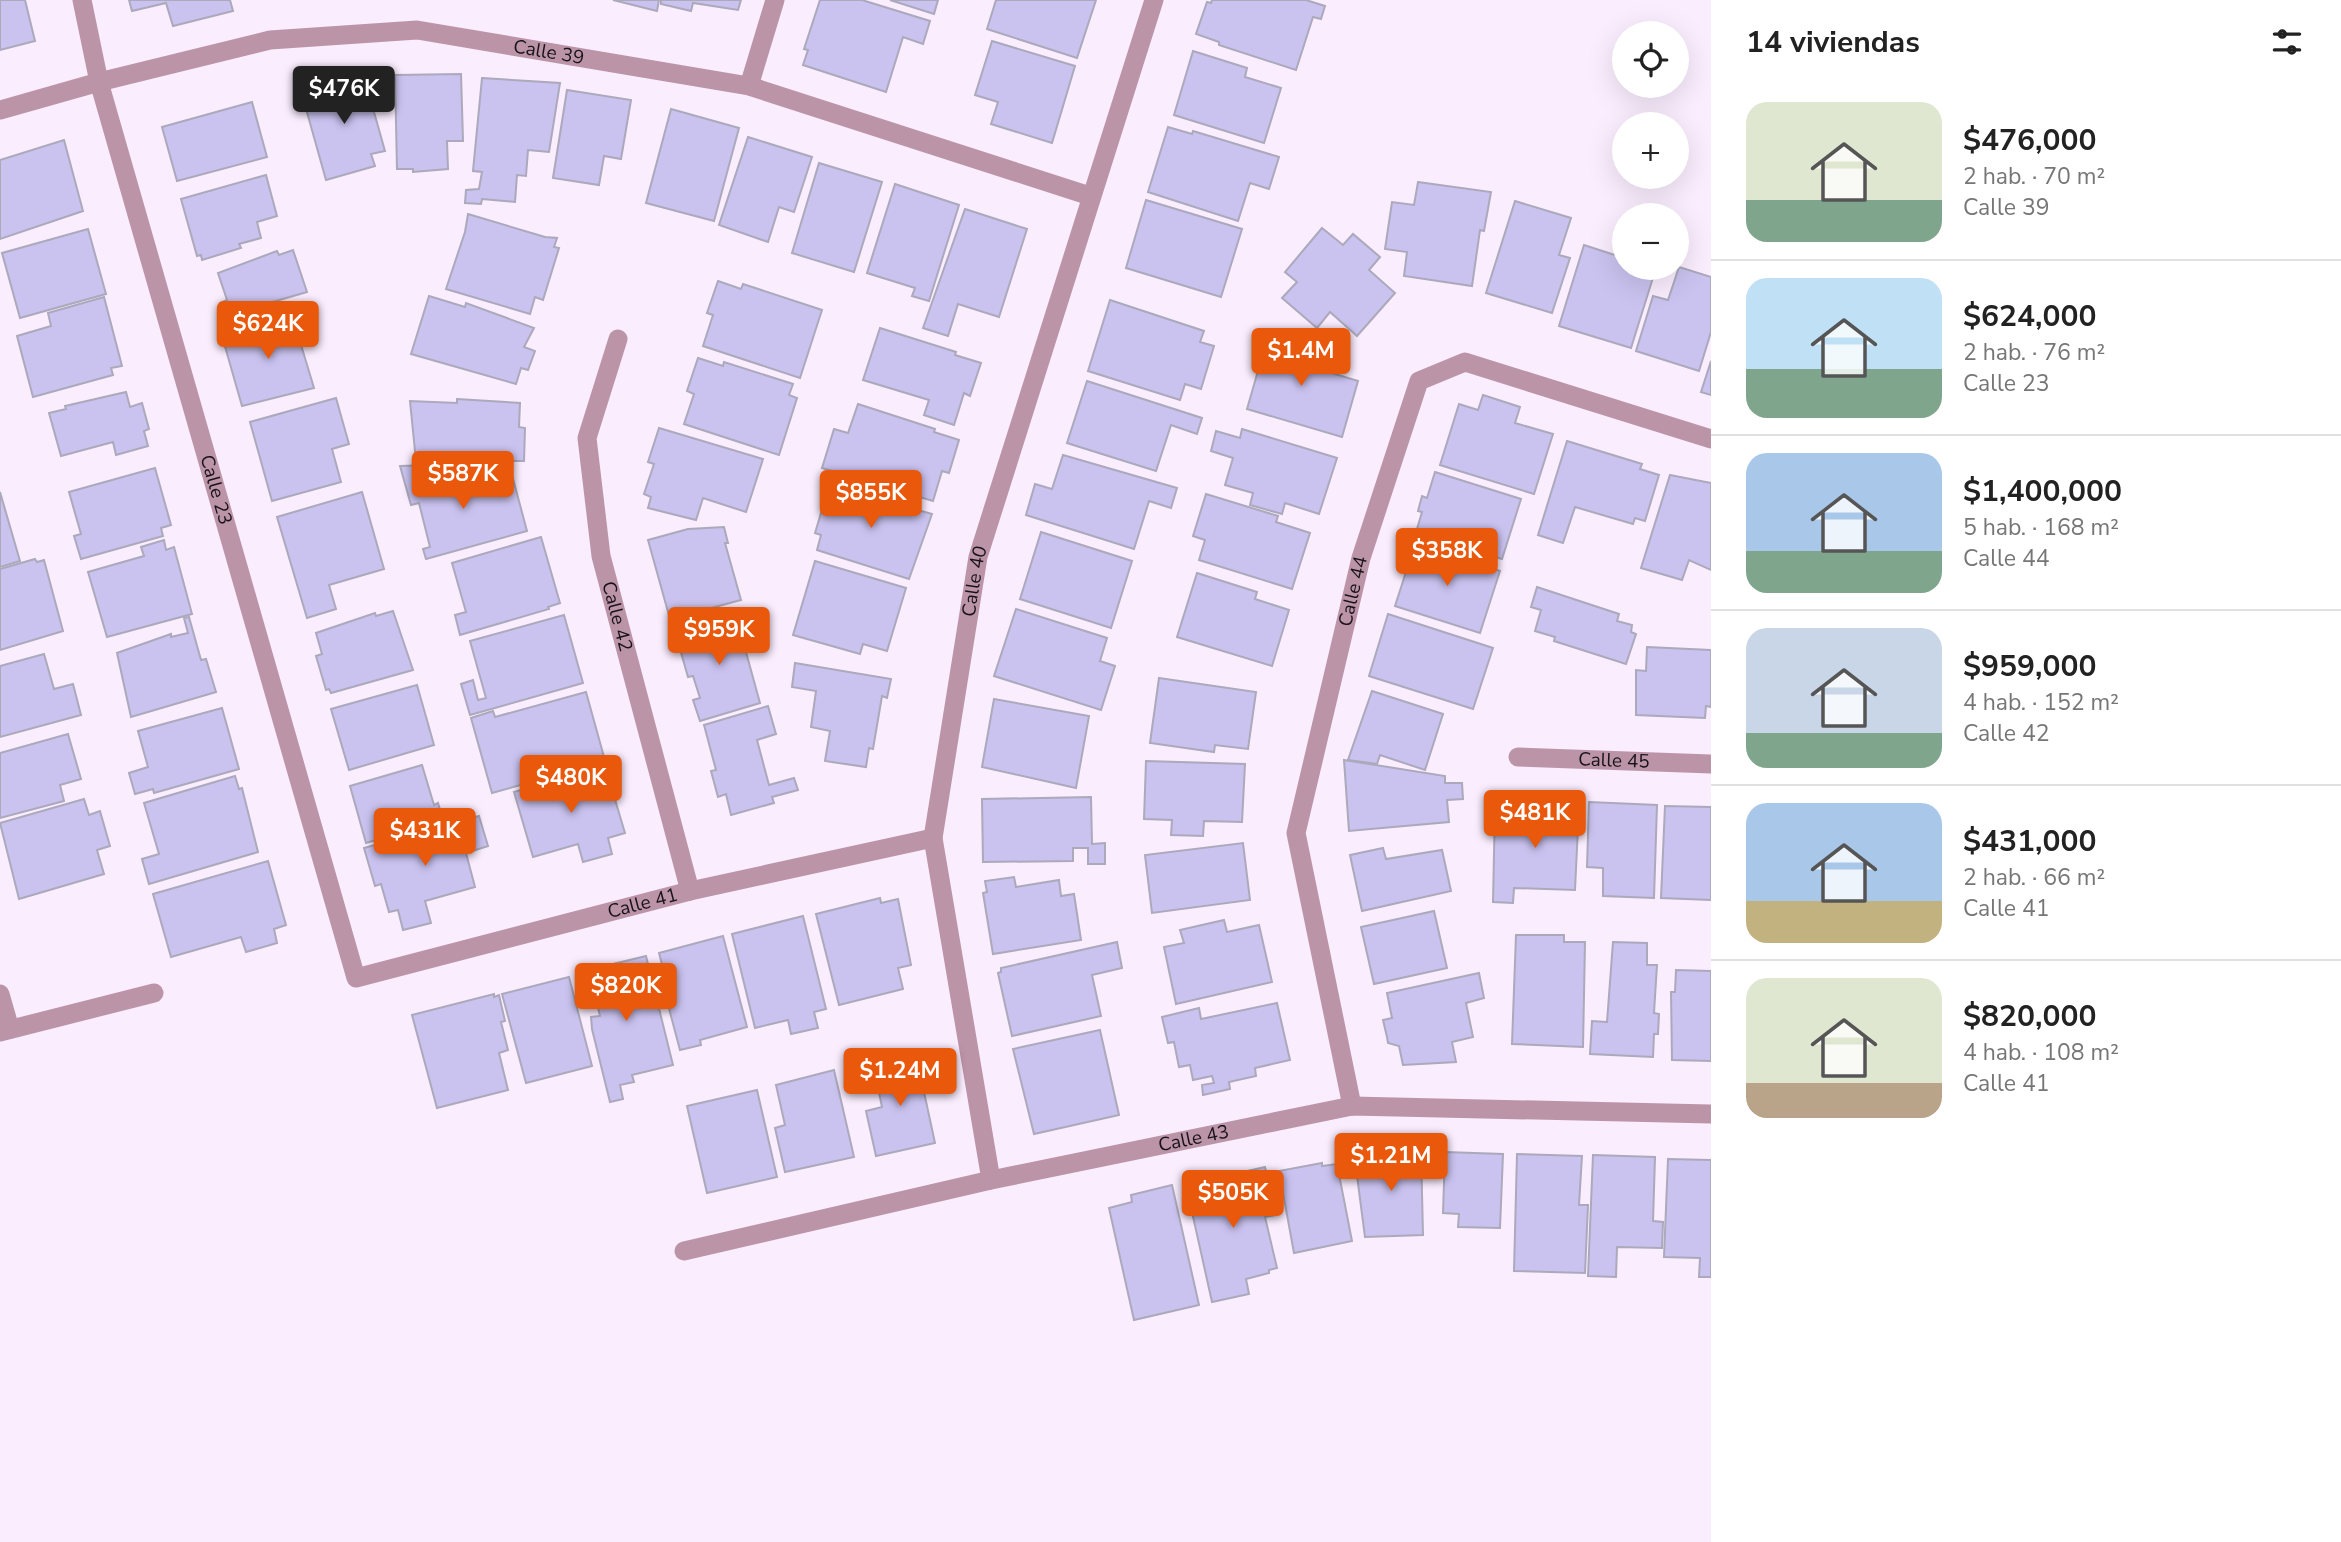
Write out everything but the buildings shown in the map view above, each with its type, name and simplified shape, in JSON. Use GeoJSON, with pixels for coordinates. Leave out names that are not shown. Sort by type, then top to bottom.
{"type":"FeatureCollection","features":[{"type":"Feature","properties":{"kind":"street","name":"Calle 23"},"geometry":{"type":"LineString","coordinates":[[82,0],[99,82],[356,978]]}},
{"type":"Feature","properties":{"kind":"street"},"geometry":{"type":"LineString","coordinates":[[749,86],[775,0]]}},
{"type":"Feature","properties":{"kind":"street","name":"Calle 40"},"geometry":{"type":"LineString","coordinates":[[991,1180],[933,838],[978,557],[1154,0]]}},
{"type":"Feature","properties":{"kind":"street","name":"Calle 39"},"geometry":{"type":"LineString","coordinates":[[0,110],[99,82],[270,40],[417,30],[749,86],[1090,196]]}},
{"type":"Feature","properties":{"kind":"street","name":"Calle 42"},"geometry":{"type":"LineString","coordinates":[[618,339],[587,438],[601,556],[690,891]]}},
{"type":"Feature","properties":{"kind":"street","name":"Calle 44"},"geometry":{"type":"LineString","coordinates":[[1352,1106],[1296,834],[1361,558],[1419,381],[1465,362],[1711,439]]}},
{"type":"Feature","properties":{"kind":"street","name":"Calle 45"},"geometry":{"type":"LineString","coordinates":[[1518,757],[1711,764]]}},
{"type":"Feature","properties":{"kind":"street","name":"Calle 41"},"geometry":{"type":"LineString","coordinates":[[356,978],[690,891],[933,838]]}},
{"type":"Feature","properties":{"kind":"street"},"geometry":{"type":"LineString","coordinates":[[0,994],[5,1031],[154,993]]}},
{"type":"Feature","properties":{"kind":"street","name":"Calle 43"},"geometry":{"type":"LineString","coordinates":[[684,1251],[991,1180],[1352,1106],[1711,1114]]}}]}
